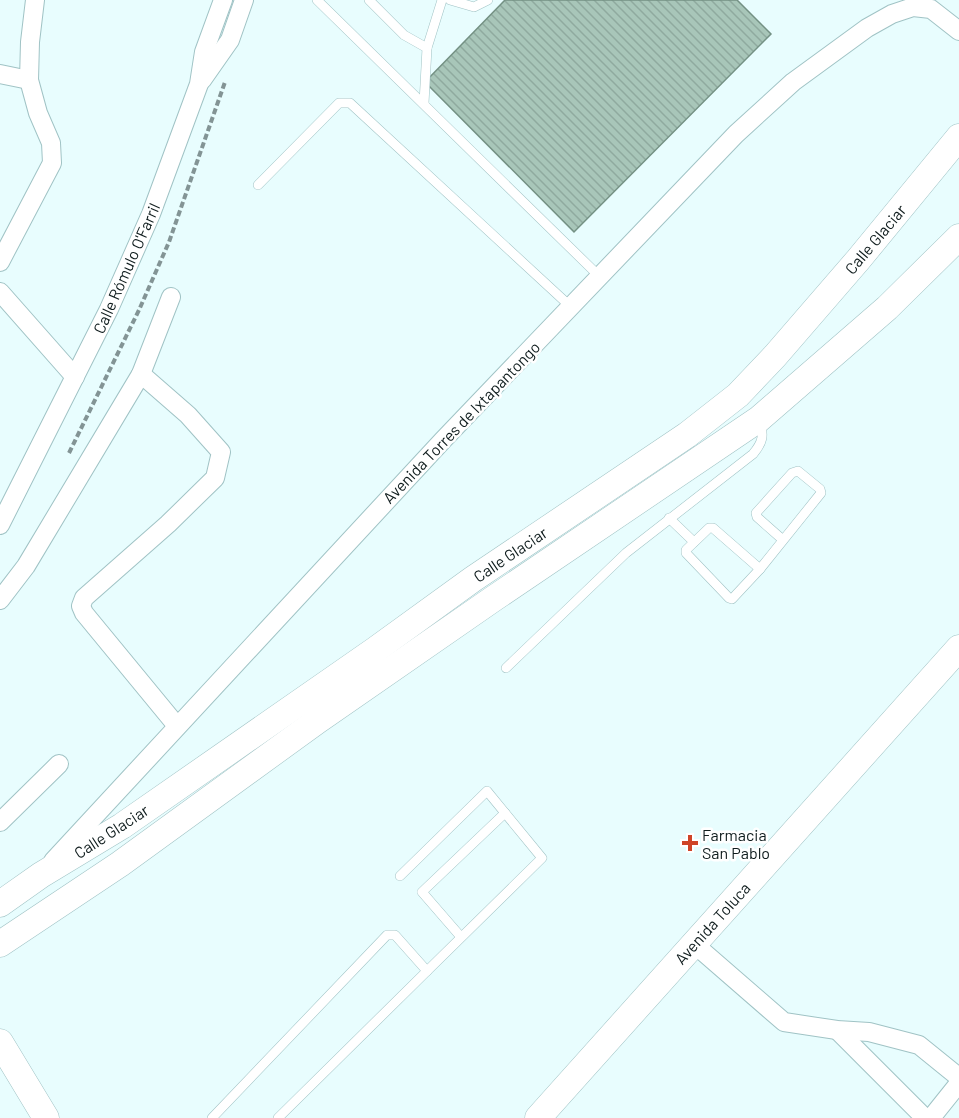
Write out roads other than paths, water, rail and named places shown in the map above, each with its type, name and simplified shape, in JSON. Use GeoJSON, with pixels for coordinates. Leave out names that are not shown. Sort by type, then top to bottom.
{"type":"FeatureCollection","features":[{"type":"Feature","properties":{"kind":"street"},"geometry":{"type":"LineString","coordinates":[[0,262],[52,163],[51,143],[38,113],[29,80],[30,42],[35,0]]}},
{"type":"Feature","properties":{"kind":"street","name":"Calle Rómulo O'Farril"},"geometry":{"type":"LineString","coordinates":[[0,525],[109,309],[151,214],[199,84],[204,52],[223,0]]}},
{"type":"Feature","properties":{"kind":"street"},"geometry":{"type":"LineString","coordinates":[[199,84],[230,40],[244,0]]}},
{"type":"Feature","properties":{"kind":"street","name":"Avenida Torres de Ixtapantongo"},"geometry":{"type":"LineString","coordinates":[[41,875],[434,449],[736,134],[793,82],[867,28],[892,14],[913,7],[931,9],[959,31]]}},
{"type":"Feature","properties":{"kind":"street"},"geometry":{"type":"LineString","coordinates":[[0,74],[29,80]]}},
{"type":"Feature","properties":{"kind":"street","name":"Calle Glaciar"},"geometry":{"type":"LineString","coordinates":[[0,904],[41,875],[122,826],[473,579],[687,435],[738,394],[775,356],[959,137]]}},
{"type":"Feature","properties":{"kind":"street","name":"Calle Glaciar"},"geometry":{"type":"LineString","coordinates":[[0,944],[120,864],[317,721],[493,599],[759,419],[887,308],[959,237]]}},
{"type":"Feature","properties":{"kind":"street"},"geometry":{"type":"LineString","coordinates":[[0,291],[75,377]]}},
{"type":"Feature","properties":{"kind":"street"},"geometry":{"type":"LineString","coordinates":[[0,600],[26,566],[141,374],[171,297]]}},
{"type":"Feature","properties":{"kind":"street"},"geometry":{"type":"LineString","coordinates":[[141,374],[188,415],[221,452],[215,478],[168,524],[84,598],[81,606],[84,613],[177,726]]}},
{"type":"Feature","properties":{"kind":"street"},"geometry":{"type":"LineString","coordinates":[[687,435],[702,458]]}},
{"type":"Feature","properties":{"kind":"street","name":"Avenida Toluca"},"geometry":{"type":"LineString","coordinates":[[538,1118],[959,648]]}},
{"type":"Feature","properties":{"kind":"street"},"geometry":{"type":"LineString","coordinates":[[0,822],[59,764]]}},
{"type":"Feature","properties":{"kind":"street"},"geometry":{"type":"LineString","coordinates":[[693,943],[784,1022],[869,1032],[919,1045],[956,1075],[959,1082],[931,1118]]}},
{"type":"Feature","properties":{"kind":"street"},"geometry":{"type":"LineString","coordinates":[[837,1030],[925,1118]]}},
{"type":"Feature","properties":{"kind":"street"},"geometry":{"type":"LineString","coordinates":[[0,1042],[46,1118]]}},
{"type":"Feature","properties":{"kind":"lane"},"geometry":{"type":"LineString","coordinates":[[317,0],[599,276]]}},
{"type":"Feature","properties":{"kind":"lane"},"geometry":{"type":"LineString","coordinates":[[369,0],[404,35],[428,48]]}},
{"type":"Feature","properties":{"kind":"lane"},"geometry":{"type":"LineString","coordinates":[[424,103],[428,48],[442,0]]}},
{"type":"Feature","properties":{"kind":"lane"},"geometry":{"type":"LineString","coordinates":[[450,0],[474,7],[488,0]]}},
{"type":"Feature","properties":{"kind":"lane"},"geometry":{"type":"LineString","coordinates":[[258,185],[339,103],[350,103],[572,307]]}},
{"type":"Feature","properties":{"kind":"lane"},"geometry":{"type":"LineString","coordinates":[[506,668],[626,553],[753,454],[761,444],[764,435],[759,419]]}},
{"type":"Feature","properties":{"kind":"lane"},"geometry":{"type":"LineString","coordinates":[[760,568],[713,528],[704,531],[686,550],[687,556],[729,598],[735,597],[760,568],[783,540],[821,493],[820,489],[798,471],[792,473],[756,513],[783,540]]}},
{"type":"Feature","properties":{"kind":"lane"},"geometry":{"type":"LineString","coordinates":[[669,518],[694,542]]}},
{"type":"Feature","properties":{"kind":"lane"},"geometry":{"type":"LineString","coordinates":[[278,1118],[542,858],[486,790],[400,876]]}},
{"type":"Feature","properties":{"kind":"lane"},"geometry":{"type":"LineString","coordinates":[[461,937],[422,892],[505,813]]}},
{"type":"Feature","properties":{"kind":"lane"},"geometry":{"type":"LineString","coordinates":[[212,1118],[387,935],[395,935],[428,971]]}},
{"type":"Feature","properties":{"kind":"place","name":"Farmacia San Pablo"},"geometry":{"type":"Point","coordinates":[690,843]}}]}
